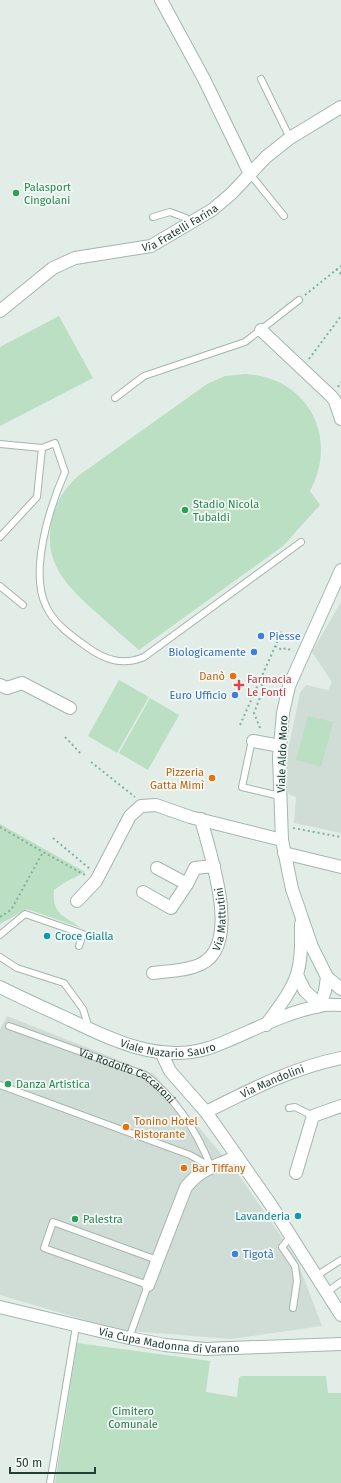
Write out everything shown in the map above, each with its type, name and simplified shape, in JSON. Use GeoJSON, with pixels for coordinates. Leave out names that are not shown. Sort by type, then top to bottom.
{"type":"FeatureCollection","features":[{"type":"Feature","properties":{"kind":"street"},"geometry":{"type":"LineString","coordinates":[[161,0],[204,79],[250,174]]}},
{"type":"Feature","properties":{"kind":"street","name":"Via Fratelli Farina"},"geometry":{"type":"LineString","coordinates":[[0,311],[53,268],[75,258],[151,246],[212,210],[231,194],[266,157],[290,138],[341,107]]}},
{"type":"Feature","properties":{"kind":"street"},"geometry":{"type":"LineString","coordinates":[[261,330],[335,401],[341,418]]}},
{"type":"Feature","properties":{"kind":"street","name":"Viale Aldo Moro"},"geometry":{"type":"LineString","coordinates":[[341,570],[289,687],[283,713],[280,746],[280,825],[284,853],[292,889],[312,947],[327,977],[341,989]]}},
{"type":"Feature","properties":{"kind":"street"},"geometry":{"type":"LineString","coordinates":[[0,685],[6,688],[22,684],[70,708]]}},
{"type":"Feature","properties":{"kind":"street"},"geometry":{"type":"LineString","coordinates":[[253,741],[280,746]]}},
{"type":"Feature","properties":{"kind":"street"},"geometry":{"type":"LineString","coordinates":[[77,901],[97,879],[130,816],[138,809],[146,805],[156,805],[200,819],[282,840]]}},
{"type":"Feature","properties":{"kind":"street","name":"Via Mattutini"},"geometry":{"type":"LineString","coordinates":[[152,974],[202,964],[213,952],[221,934],[222,909],[214,866],[200,819]]}},
{"type":"Feature","properties":{"kind":"street"},"geometry":{"type":"LineString","coordinates":[[284,853],[341,867]]}},
{"type":"Feature","properties":{"kind":"street"},"geometry":{"type":"LineString","coordinates":[[143,892],[171,908],[195,868],[214,866]]}},
{"type":"Feature","properties":{"kind":"street"},"geometry":{"type":"LineString","coordinates":[[157,868],[186,884]]}},
{"type":"Feature","properties":{"kind":"street","name":"Viale Aldo Moro"},"geometry":{"type":"LineString","coordinates":[[266,1025],[285,998],[297,974],[300,952],[301,917]]}},
{"type":"Feature","properties":{"kind":"street"},"geometry":{"type":"LineString","coordinates":[[297,974],[305,991],[320,1005],[325,991],[327,977]]}},
{"type":"Feature","properties":{"kind":"street","name":"Viale Nazario Sauro"},"geometry":{"type":"LineString","coordinates":[[0,987],[89,1029],[134,1047],[161,1052],[180,1053],[207,1048],[298,1012],[320,1005],[341,1005]]}},
{"type":"Feature","properties":{"kind":"street","name":"Via Rodolfo Ceccaroni"},"geometry":{"type":"LineString","coordinates":[[161,1052],[170,1071],[206,1112],[237,1156],[291,1236],[341,1315]]}},
{"type":"Feature","properties":{"kind":"street","name":"Via Mandolini"},"geometry":{"type":"LineString","coordinates":[[206,1112],[268,1081],[314,1064],[341,1058]]}},
{"type":"Feature","properties":{"kind":"street"},"geometry":{"type":"LineString","coordinates":[[296,1173],[313,1116],[341,1106]]}},
{"type":"Feature","properties":{"kind":"street"},"geometry":{"type":"LineString","coordinates":[[148,1285],[186,1187],[196,1175],[237,1156]]}},
{"type":"Feature","properties":{"kind":"street","name":"Via Cupa Madonna di Varano"},"geometry":{"type":"LineString","coordinates":[[0,1307],[76,1326],[165,1345],[205,1349],[341,1344]]}},
{"type":"Feature","properties":{"kind":"lane"},"geometry":{"type":"LineString","coordinates":[[261,79],[290,138]]}},
{"type":"Feature","properties":{"kind":"lane"},"geometry":{"type":"LineString","coordinates":[[250,174],[284,216]]}},
{"type":"Feature","properties":{"kind":"lane"},"geometry":{"type":"LineString","coordinates":[[153,217],[170,212],[186,218],[188,224]]}},
{"type":"Feature","properties":{"kind":"lane"},"geometry":{"type":"LineString","coordinates":[[115,398],[144,376],[230,349],[245,342],[299,300]]}},
{"type":"Feature","properties":{"kind":"lane"},"geometry":{"type":"LineString","coordinates":[[0,444],[42,448],[55,443],[65,472],[48,514],[41,556],[41,586],[46,605],[53,617],[68,633],[105,658],[132,662],[144,657],[301,542]]}},
{"type":"Feature","properties":{"kind":"lane"},"geometry":{"type":"LineString","coordinates":[[0,537],[37,497],[42,448]]}},
{"type":"Feature","properties":{"kind":"lane"},"geometry":{"type":"LineString","coordinates":[[0,586],[23,605]]}},
{"type":"Feature","properties":{"kind":"lane"},"geometry":{"type":"LineString","coordinates":[[253,741],[252,740],[242,787],[280,796]]}},
{"type":"Feature","properties":{"kind":"lane"},"geometry":{"type":"LineString","coordinates":[[0,935],[24,914],[83,934],[79,946]]}},
{"type":"Feature","properties":{"kind":"lane"},"geometry":{"type":"LineString","coordinates":[[0,957],[17,968],[64,983],[83,1009],[89,1029]]}},
{"type":"Feature","properties":{"kind":"lane","name":"Via Rodolfo Ceccaroni"},"geometry":{"type":"LineString","coordinates":[[9,1026],[145,1075],[158,1085],[179,1110],[199,1138],[211,1167]]}},
{"type":"Feature","properties":{"kind":"lane"},"geometry":{"type":"LineString","coordinates":[[0,1085],[190,1154],[211,1167]]}},
{"type":"Feature","properties":{"kind":"lane"},"geometry":{"type":"LineString","coordinates":[[288,1108],[295,1107],[313,1116]]}},
{"type":"Feature","properties":{"kind":"lane"},"geometry":{"type":"LineString","coordinates":[[129,1338],[148,1285],[44,1248],[53,1222],[157,1260]]}},
{"type":"Feature","properties":{"kind":"lane"},"geometry":{"type":"LineString","coordinates":[[291,1236],[282,1247],[295,1266],[297,1281],[293,1308]]}},
{"type":"Feature","properties":{"kind":"lane"},"geometry":{"type":"LineString","coordinates":[[316,1276],[341,1260]]}},
{"type":"Feature","properties":{"kind":"lane"},"geometry":{"type":"LineString","coordinates":[[327,1292],[341,1282]]}},
{"type":"Feature","properties":{"kind":"lane"},"geometry":{"type":"LineString","coordinates":[[50,1483],[76,1326]]}},
{"type":"Feature","properties":{"kind":"path"},"geometry":{"type":"LineString","coordinates":[[299,300],[341,266]]}},
{"type":"Feature","properties":{"kind":"path"},"geometry":{"type":"LineString","coordinates":[[336,269],[341,274]]}},
{"type":"Feature","properties":{"kind":"path"},"geometry":{"type":"LineString","coordinates":[[302,368],[341,316]]}},
{"type":"Feature","properties":{"kind":"path"},"geometry":{"type":"LineString","coordinates":[[240,725],[282,631]]}},
{"type":"Feature","properties":{"kind":"path"},"geometry":{"type":"LineString","coordinates":[[275,646],[282,650],[286,648],[302,655]]}},
{"type":"Feature","properties":{"kind":"path"},"geometry":{"type":"LineString","coordinates":[[260,678],[289,687]]}},
{"type":"Feature","properties":{"kind":"path"},"geometry":{"type":"LineString","coordinates":[[260,678],[263,690],[254,713],[260,728]]}},
{"type":"Feature","properties":{"kind":"path"},"geometry":{"type":"LineString","coordinates":[[65,737],[82,755]]}},
{"type":"Feature","properties":{"kind":"path"},"geometry":{"type":"LineString","coordinates":[[92,762],[146,805]]}},
{"type":"Feature","properties":{"kind":"path"},"geometry":{"type":"LineString","coordinates":[[280,825],[341,837]]}},
{"type":"Feature","properties":{"kind":"path"},"geometry":{"type":"LineString","coordinates":[[0,827],[43,852],[97,879]]}},
{"type":"Feature","properties":{"kind":"path"},"geometry":{"type":"LineString","coordinates":[[53,838],[97,879]]}},
{"type":"Feature","properties":{"kind":"path"},"geometry":{"type":"LineString","coordinates":[[0,917],[11,910],[43,852]]}},
{"type":"Feature","properties":{"kind":"shaded area"},"geometry":{"type":"Polygon","coordinates":[[[341,602],[341,833],[294,823],[296,797],[288,794],[286,760],[300,693],[306,685],[328,690],[332,682],[312,652],[341,602]]]}},
{"type":"Feature","properties":{"kind":"shaded area"},"geometry":{"type":"Polygon","coordinates":[[[7,1016],[154,1074],[239,1175],[297,1260],[322,1326],[231,1339],[119,1330],[0,1295],[0,1029],[7,1016]]]}},
{"type":"Feature","properties":{"kind":"green space"},"geometry":{"type":"Polygon","coordinates":[[[59,316],[93,378],[0,426],[0,347],[59,316]]]}},
{"type":"Feature","properties":{"kind":"green space","name":"Stadio Nicola Tubaldi"},"geometry":{"type":"Polygon","coordinates":[[[246,374],[268,378],[286,386],[301,399],[312,414],[319,431],[321,450],[318,471],[310,491],[320,505],[283,546],[139,650],[77,594],[60,573],[54,562],[50,536],[52,520],[56,507],[65,491],[78,476],[207,384],[225,376],[246,374]]]}},
{"type":"Feature","properties":{"kind":"green space"},"geometry":{"type":"Polygon","coordinates":[[[119,680],[149,697],[117,753],[88,736],[119,680]]]}},
{"type":"Feature","properties":{"kind":"green space"},"geometry":{"type":"Polygon","coordinates":[[[150,698],[179,715],[148,770],[119,753],[150,698]]]}},
{"type":"Feature","properties":{"kind":"green space"},"geometry":{"type":"Polygon","coordinates":[[[308,716],[333,722],[321,767],[296,760],[308,716]]]}},
{"type":"Feature","properties":{"kind":"green space"},"geometry":{"type":"Polygon","coordinates":[[[0,824],[85,872],[54,890],[54,898],[57,909],[64,917],[81,928],[27,909],[0,924],[0,824]]]}},
{"type":"Feature","properties":{"kind":"green space","name":"Cimitero Comunale"},"geometry":{"type":"Polygon","coordinates":[[[77,1343],[210,1361],[206,1392],[237,1397],[239,1378],[241,1376],[326,1376],[328,1393],[341,1393],[341,1483],[55,1483],[77,1343]]]}},
{"type":"Feature","properties":{"kind":"place","name":"Palasport Cingolani"},"geometry":{"type":"Point","coordinates":[16,193]}},
{"type":"Feature","properties":{"kind":"place","name":"Stadio Nicola Tubaldi"},"geometry":{"type":"Point","coordinates":[185,510]}},
{"type":"Feature","properties":{"kind":"place","name":"Piesse"},"geometry":{"type":"Point","coordinates":[261,636]}},
{"type":"Feature","properties":{"kind":"place","name":"Biologicamente"},"geometry":{"type":"Point","coordinates":[254,652]}},
{"type":"Feature","properties":{"kind":"place","name":"Danò"},"geometry":{"type":"Point","coordinates":[233,676]}},
{"type":"Feature","properties":{"kind":"place","name":"Farmacia Le Fonti"},"geometry":{"type":"Point","coordinates":[239,685]}},
{"type":"Feature","properties":{"kind":"place","name":"Euro Ufficio"},"geometry":{"type":"Point","coordinates":[235,695]}},
{"type":"Feature","properties":{"kind":"place","name":"Pizzeria Gatta Mimì"},"geometry":{"type":"Point","coordinates":[212,778]}},
{"type":"Feature","properties":{"kind":"place","name":"Croce Gialla"},"geometry":{"type":"Point","coordinates":[47,936]}},
{"type":"Feature","properties":{"kind":"place","name":"Danza Artistica"},"geometry":{"type":"Point","coordinates":[8,1084]}},
{"type":"Feature","properties":{"kind":"place","name":"Tonino Hotel Ristorante"},"geometry":{"type":"Point","coordinates":[126,1127]}},
{"type":"Feature","properties":{"kind":"place","name":"Bar Tiffany"},"geometry":{"type":"Point","coordinates":[184,1168]}},
{"type":"Feature","properties":{"kind":"place","name":"Lavanderia"},"geometry":{"type":"Point","coordinates":[298,1216]}},
{"type":"Feature","properties":{"kind":"place","name":"Palestra"},"geometry":{"type":"Point","coordinates":[75,1219]}},
{"type":"Feature","properties":{"kind":"place","name":"Tigotà"},"geometry":{"type":"Point","coordinates":[235,1254]}}]}
